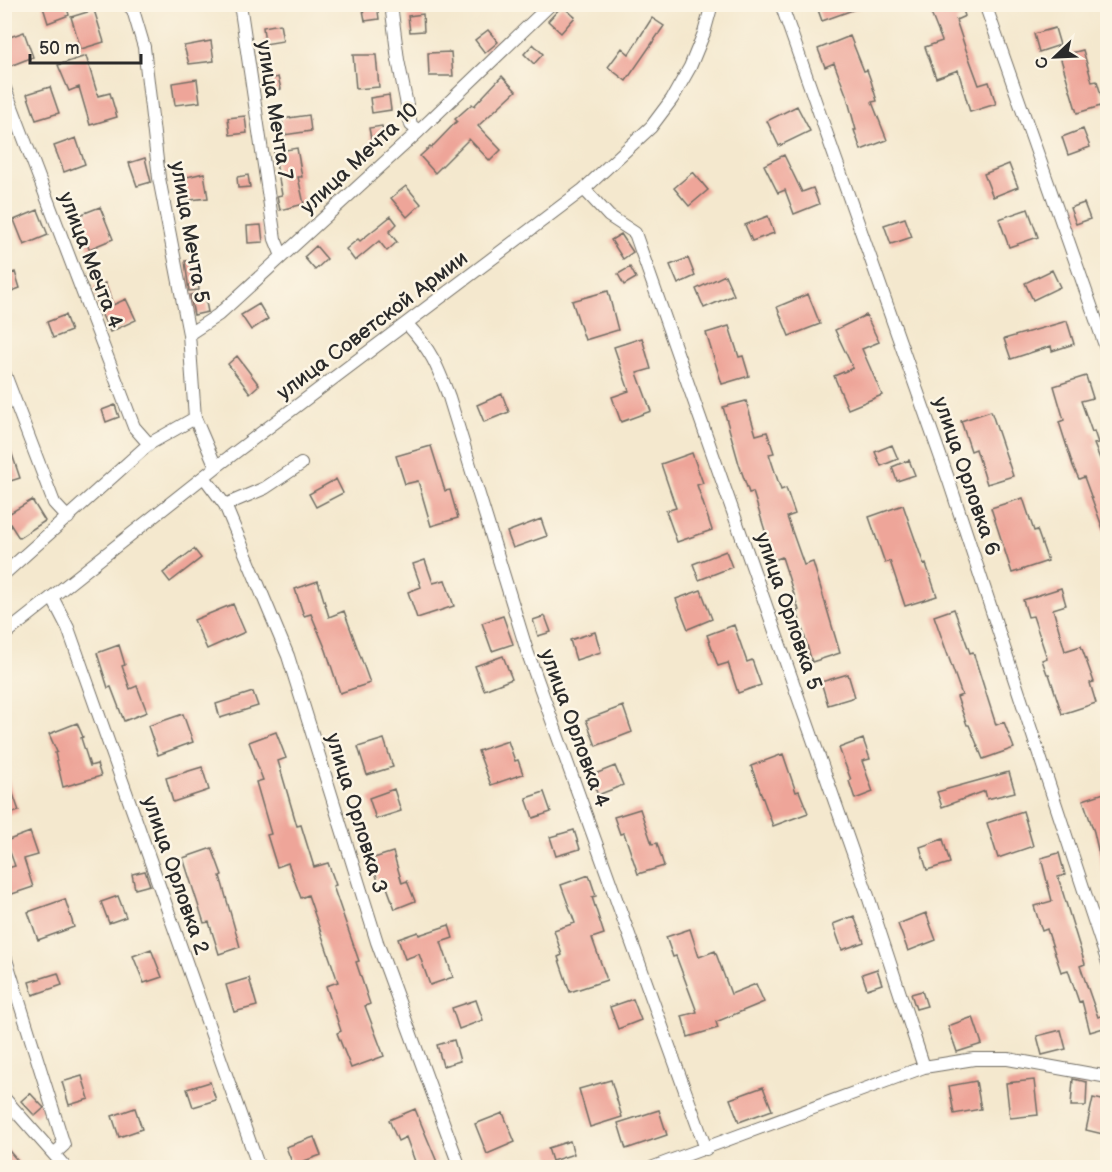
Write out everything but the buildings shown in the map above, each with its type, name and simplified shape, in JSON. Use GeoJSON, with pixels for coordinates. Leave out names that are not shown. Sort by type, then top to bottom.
{"type":"FeatureCollection","features":[{"type":"Feature","properties":{"kind":"street","name":"улица Мечта 5"},"geometry":{"type":"LineString","coordinates":[[127,4],[133,10],[144,47],[159,178],[189,334],[195,418],[216,467]]}},
{"type":"Feature","properties":{"kind":"street","name":"улица Мечта 7"},"geometry":{"type":"LineString","coordinates":[[240,4],[275,239],[282,256]]}},
{"type":"Feature","properties":{"kind":"street"},"geometry":{"type":"LineString","coordinates":[[391,4],[398,60],[411,125],[419,131]]}},
{"type":"Feature","properties":{"kind":"street","name":"улица Советской Армии"},"geometry":{"type":"LineString","coordinates":[[4,635],[216,467],[584,189],[651,127],[672,99],[697,50],[712,4]]}},
{"type":"Feature","properties":{"kind":"street","name":"улица Орловка 6"},"geometry":{"type":"LineString","coordinates":[[781,4],[948,481],[1107,963]]}},
{"type":"Feature","properties":{"kind":"street"},"geometry":{"type":"LineString","coordinates":[[985,4],[1107,354]]}},
{"type":"Feature","properties":{"kind":"street","name":"улица Мечта 10"},"geometry":{"type":"LineString","coordinates":[[189,334],[218,315],[419,131],[546,7]]}},
{"type":"Feature","properties":{"kind":"street","name":"улица Мечта 4"},"geometry":{"type":"LineString","coordinates":[[4,86],[134,427],[149,444]]}},
{"type":"Feature","properties":{"kind":"street","name":"улица Орловка 5"},"geometry":{"type":"LineString","coordinates":[[584,189],[609,216],[635,233],[868,896],[924,1067]]}},
{"type":"Feature","properties":{"kind":"street","name":"улица Орловка 4"},"geometry":{"type":"LineString","coordinates":[[407,324],[423,341],[436,361],[450,397],[527,651],[705,1149]]}},
{"type":"Feature","properties":{"kind":"street"},"geometry":{"type":"LineString","coordinates":[[4,372],[54,503],[68,518]]}},
{"type":"Feature","properties":{"kind":"street"},"geometry":{"type":"LineString","coordinates":[[4,574],[149,444],[195,418]]}},
{"type":"Feature","properties":{"kind":"street"},"geometry":{"type":"LineString","coordinates":[[225,504],[265,488],[301,464]]}},
{"type":"Feature","properties":{"kind":"street","name":"улица Орловка 3"},"geometry":{"type":"LineString","coordinates":[[204,477],[225,504],[288,656],[377,942],[460,1167]]}},
{"type":"Feature","properties":{"kind":"street","name":"улица Орловка 2"},"geometry":{"type":"LineString","coordinates":[[52,597],[69,628],[259,1167]]}},
{"type":"Feature","properties":{"kind":"street"},"geometry":{"type":"LineString","coordinates":[[4,953],[64,1145],[54,1154]]}},
{"type":"Feature","properties":{"kind":"street"},"geometry":{"type":"LineString","coordinates":[[651,1167],[924,1067],[974,1059],[1008,1059],[1107,1077]]}},
{"type":"Feature","properties":{"kind":"street"},"geometry":{"type":"LineString","coordinates":[[4,1098],[66,1167]]}}]}
